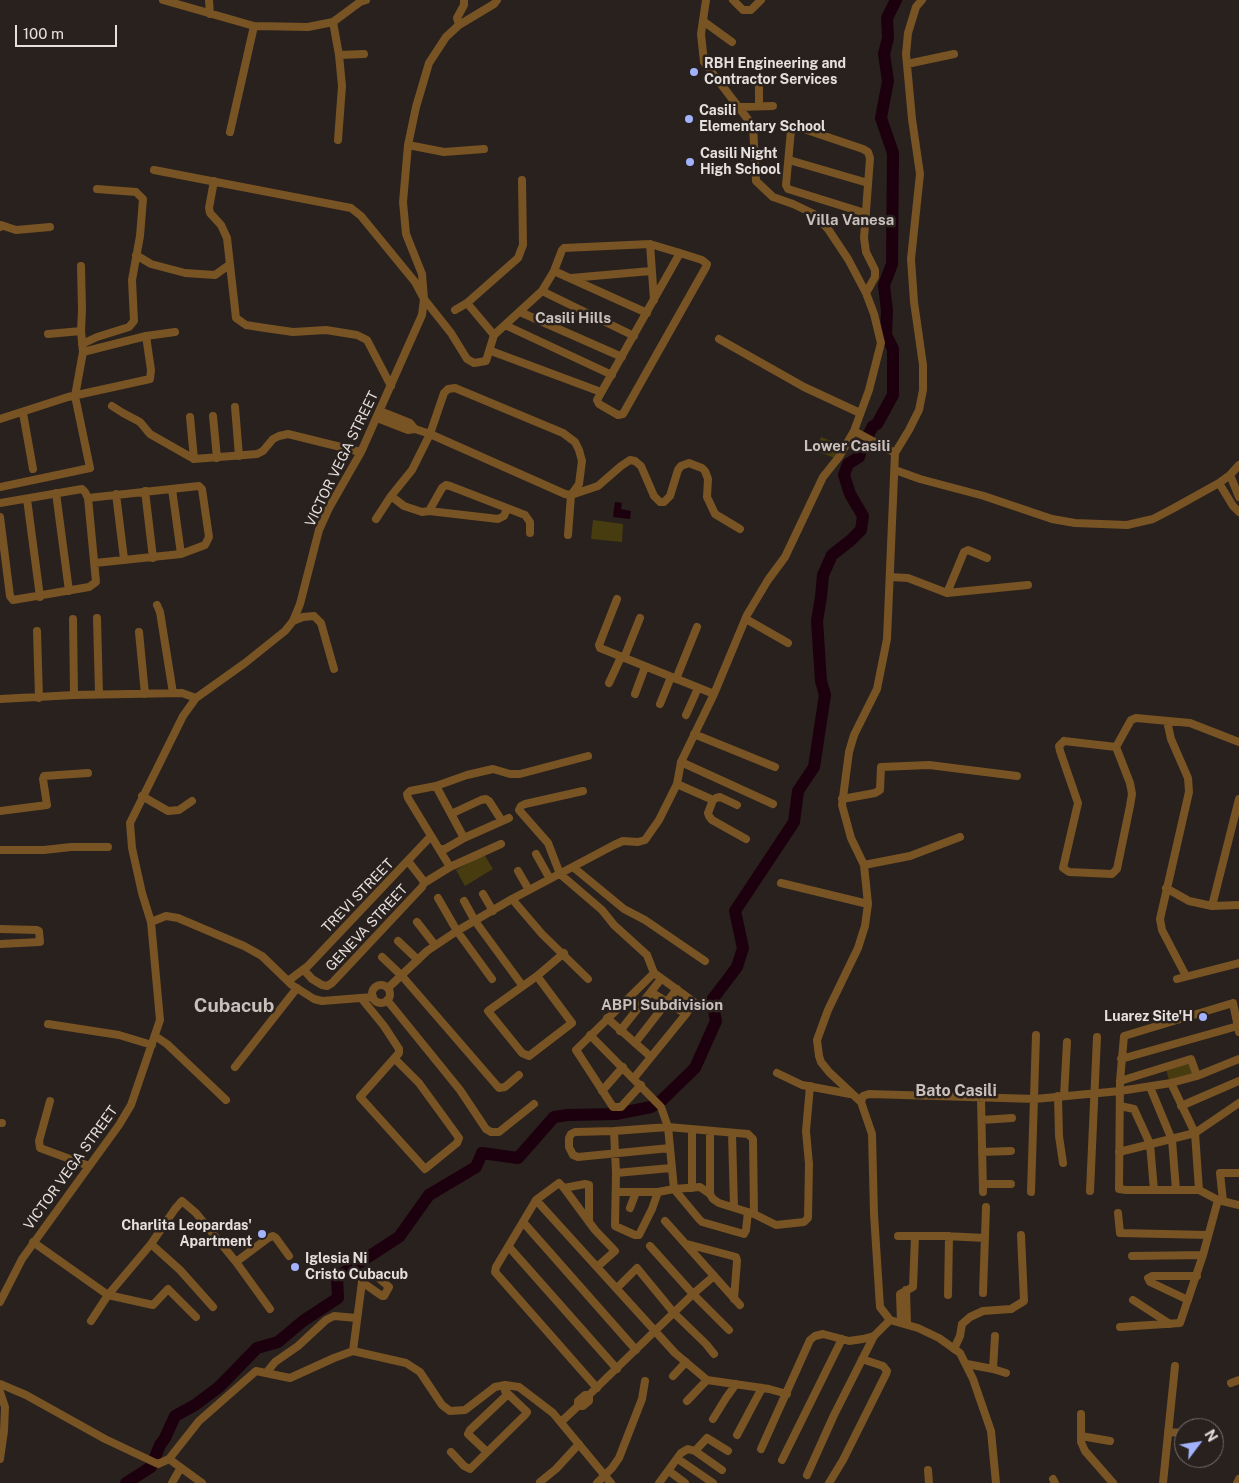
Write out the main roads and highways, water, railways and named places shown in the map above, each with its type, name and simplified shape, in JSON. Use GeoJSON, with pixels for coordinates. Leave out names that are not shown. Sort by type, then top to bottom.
{"type":"FeatureCollection","features":[{"type":"Feature","properties":{"kind":"waterway"},"geometry":{"type":"LineString","coordinates":[[126,1483],[151,1467],[175,1416],[195,1405],[219,1387],[257,1348],[278,1342],[303,1321],[338,1298],[337,1277],[399,1237],[429,1195],[476,1167],[482,1153],[518,1158],[554,1117],[616,1114],[651,1107],[662,1100],[695,1068],[716,1021],[712,1000],[737,967],[743,948],[735,911],[794,822],[798,791],[814,767],[825,695],[821,681],[817,621],[823,575],[832,555],[861,530],[863,516],[850,494],[844,475],[848,464],[859,457],[873,426],[877,424],[893,395],[893,349],[886,335],[887,311],[884,285],[892,264],[893,153],[881,118],[888,81],[884,54],[888,38],[887,18],[896,0]]}},
{"type":"Feature","properties":{"kind":"place","name":"RBH Engineering and Contractor Services"},"geometry":{"type":"Point","coordinates":[694,72]}},
{"type":"Feature","properties":{"kind":"place","name":"Casili Elementary School"},"geometry":{"type":"Point","coordinates":[689,119]}},
{"type":"Feature","properties":{"kind":"place","name":"Casili Night High School"},"geometry":{"type":"Point","coordinates":[690,162]}},
{"type":"Feature","properties":{"kind":"place","name":"Luarez Site'H"},"geometry":{"type":"Point","coordinates":[1203,1017]}},
{"type":"Feature","properties":{"kind":"place","name":"Charlita Leopardas' Apartment"},"geometry":{"type":"Point","coordinates":[262,1234]}},
{"type":"Feature","properties":{"kind":"place","name":"Iglesia Ni Cristo Cubacub"},"geometry":{"type":"Point","coordinates":[295,1267]}},
{"type":"Feature","properties":{"kind":"district","name":"Villa Vanesa"},"geometry":{"type":"Point","coordinates":[850,220]}},
{"type":"Feature","properties":{"kind":"district","name":"Casili Hills"},"geometry":{"type":"Point","coordinates":[573,318]}},
{"type":"Feature","properties":{"kind":"district","name":"Lower Casili"},"geometry":{"type":"Point","coordinates":[847,446]}},
{"type":"Feature","properties":{"kind":"district","name":"ABPI Subdivision"},"geometry":{"type":"Point","coordinates":[662,1005]}},
{"type":"Feature","properties":{"kind":"district","name":"Cubacub"},"geometry":{"type":"Point","coordinates":[234,1006]}},
{"type":"Feature","properties":{"kind":"district","name":"Bato Casili"},"geometry":{"type":"Point","coordinates":[956,1091]}}]}
